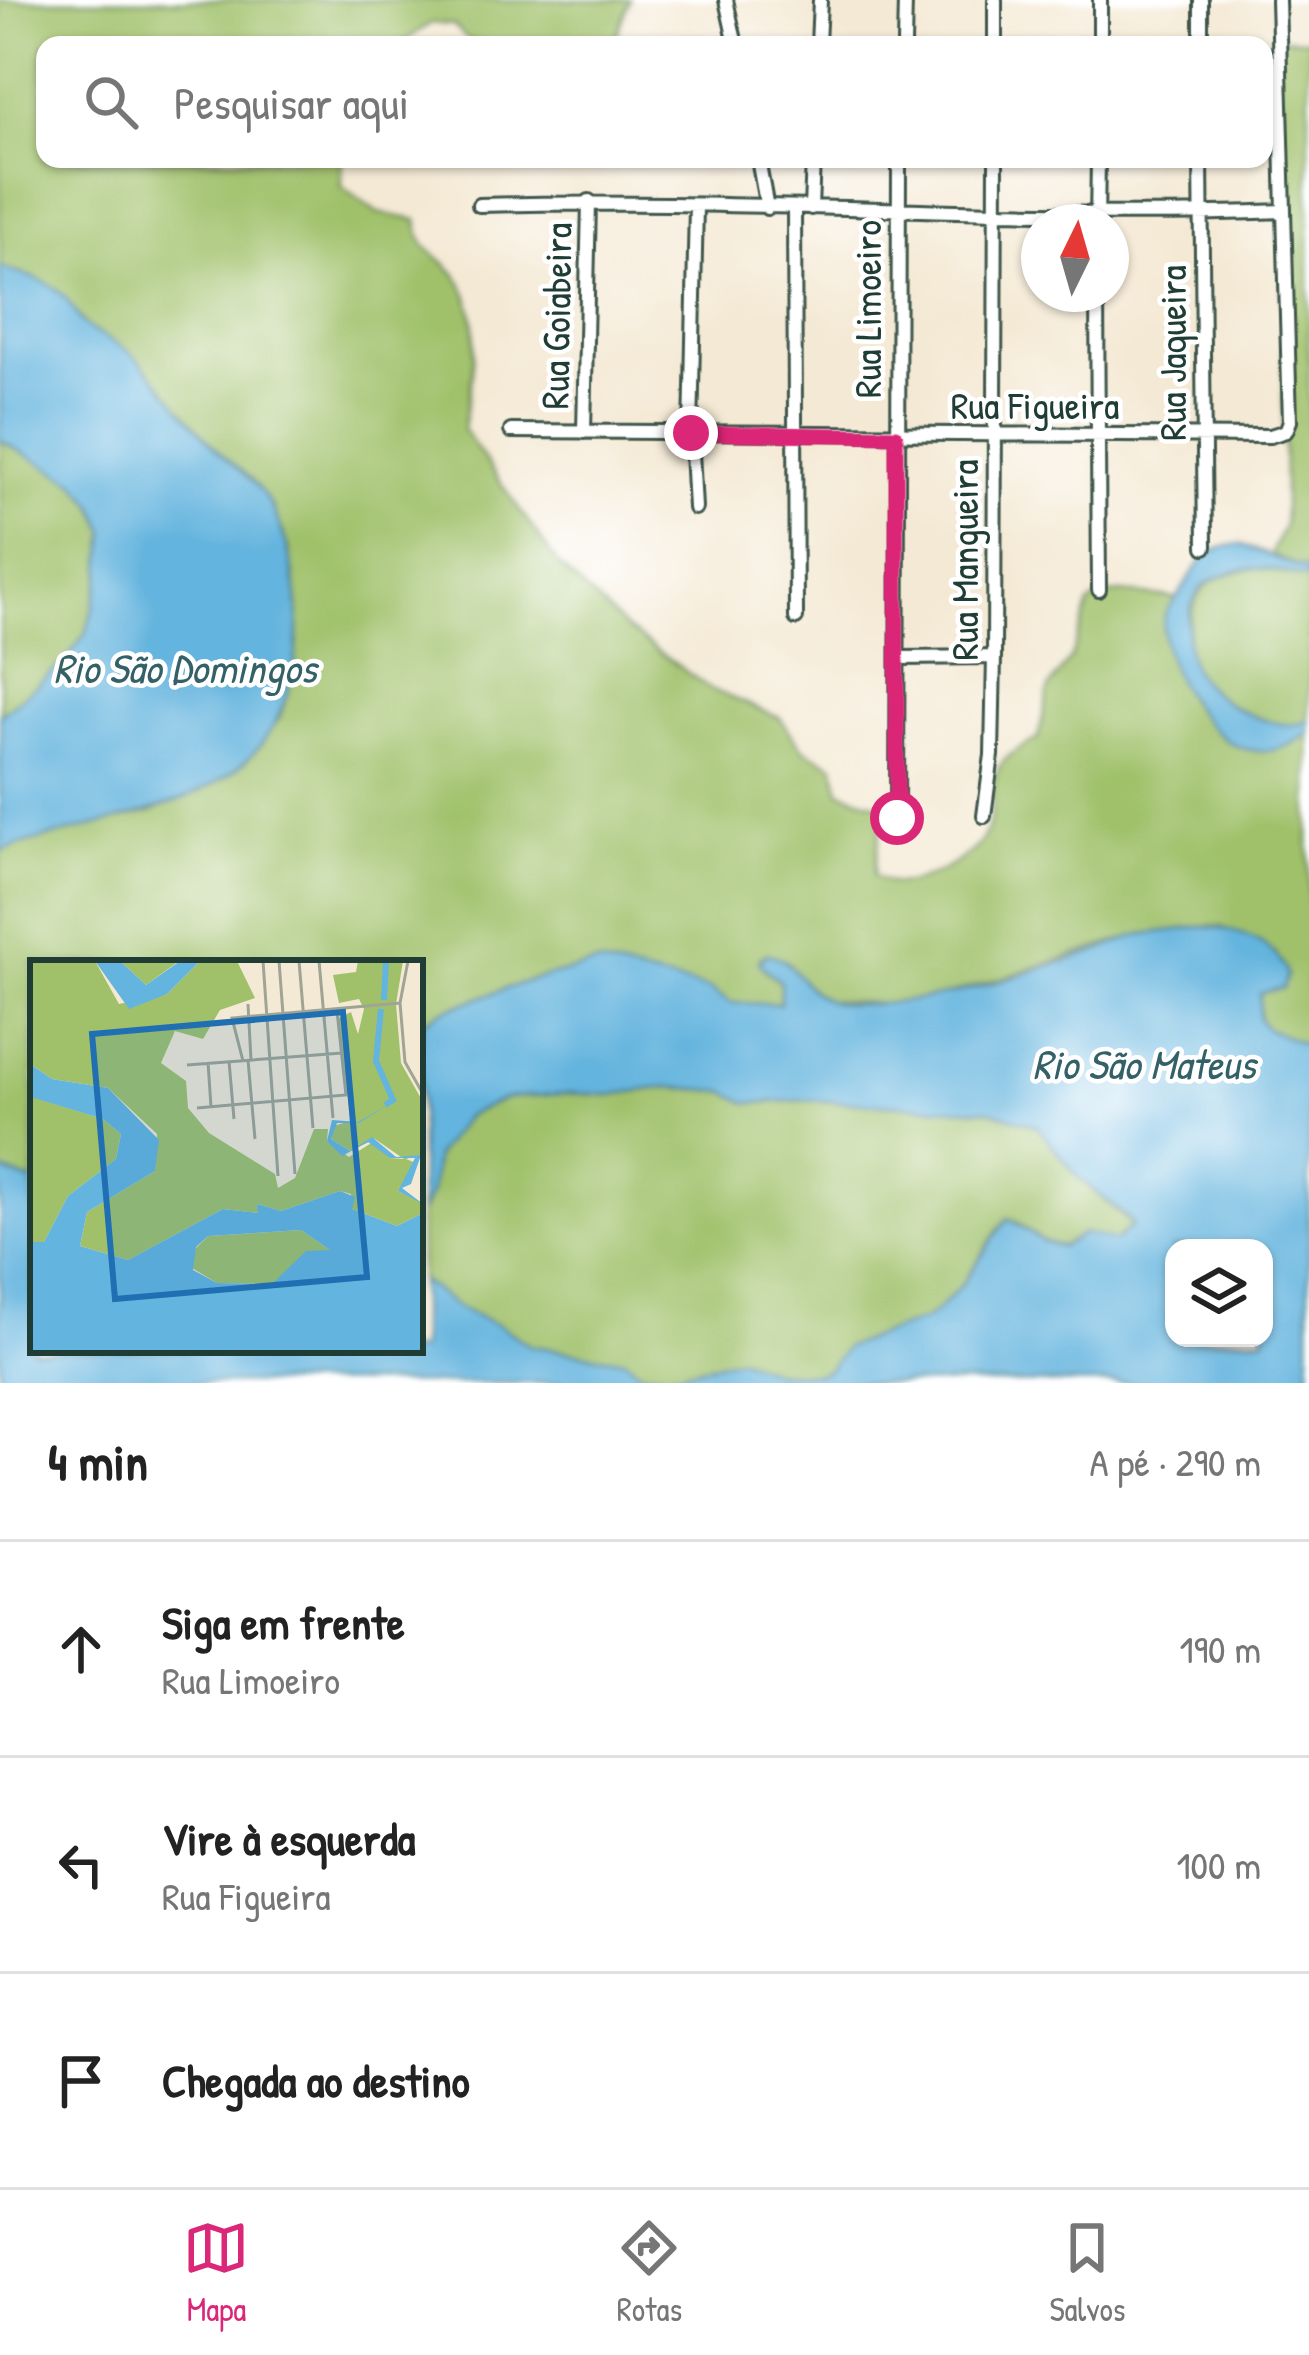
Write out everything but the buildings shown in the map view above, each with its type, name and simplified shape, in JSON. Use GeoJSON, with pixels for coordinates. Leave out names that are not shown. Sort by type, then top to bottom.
{"type":"FeatureCollection","features":[{"type":"Feature","properties":{"kind":"street"},"geometry":{"type":"LineString","coordinates":[[726,0],[734,36]]}},
{"type":"Feature","properties":{"kind":"street"},"geometry":{"type":"LineString","coordinates":[[818,36],[820,0]]}},
{"type":"Feature","properties":{"kind":"street"},"geometry":{"type":"LineString","coordinates":[[904,36],[905,0]]}},
{"type":"Feature","properties":{"kind":"street"},"geometry":{"type":"LineString","coordinates":[[995,0],[995,36]]}},
{"type":"Feature","properties":{"kind":"street"},"geometry":{"type":"LineString","coordinates":[[1100,0],[1100,36]]}},
{"type":"Feature","properties":{"kind":"street"},"geometry":{"type":"LineString","coordinates":[[1201,0],[1201,36]]}},
{"type":"Feature","properties":{"kind":"street"},"geometry":{"type":"LineString","coordinates":[[1129,216],[1284,211],[1279,0]]}},
{"type":"Feature","properties":{"kind":"street"},"geometry":{"type":"LineString","coordinates":[[760,168],[767,208]]}},
{"type":"Feature","properties":{"kind":"street"},"geometry":{"type":"LineString","coordinates":[[811,208],[813,168]]}},
{"type":"Feature","properties":{"kind":"street","name":"Rua Limoeiro"},"geometry":{"type":"LineString","coordinates":[[897,818],[898,168]]}},
{"type":"Feature","properties":{"kind":"street","name":"Rua Mangueira"},"geometry":{"type":"LineString","coordinates":[[984,816],[992,755],[994,657],[996,168]]}},
{"type":"Feature","properties":{"kind":"street"},"geometry":{"type":"LineString","coordinates":[[1097,204],[1098,168]]}},
{"type":"Feature","properties":{"kind":"street","name":"Rua Jaqueira"},"geometry":{"type":"LineString","coordinates":[[1201,168],[1205,547]]}},
{"type":"Feature","properties":{"kind":"street"},"geometry":{"type":"LineString","coordinates":[[479,205],[589,201],[1021,212]]}},
{"type":"Feature","properties":{"kind":"street","name":"Rua Goiabeira"},"geometry":{"type":"LineString","coordinates":[[584,432],[589,201]]}},
{"type":"Feature","properties":{"kind":"street"},"geometry":{"type":"LineString","coordinates":[[695,508],[691,433],[696,206]]}},
{"type":"Feature","properties":{"kind":"street"},"geometry":{"type":"LineString","coordinates":[[794,209],[796,618]]}},
{"type":"Feature","properties":{"kind":"street","name":"Rua Figueira"},"geometry":{"type":"LineString","coordinates":[[512,431],[1270,436],[1286,431],[1289,421],[1284,211]]}},
{"type":"Feature","properties":{"kind":"street"},"geometry":{"type":"LineString","coordinates":[[1097,312],[1099,590]]}},
{"type":"Feature","properties":{"kind":"street"},"geometry":{"type":"LineString","coordinates":[[899,658],[994,657]]}},
{"type":"Feature","properties":{"kind":"green space"},"geometry":{"type":"Polygon","coordinates":[[[0,0],[630,0],[616,36],[465,36],[453,25],[431,23],[412,36],[36,36],[36,168],[342,168],[342,187],[378,213],[417,220],[423,241],[459,279],[472,313],[474,352],[463,429],[560,567],[627,629],[710,689],[780,718],[803,749],[834,765],[840,791],[884,806],[874,875],[887,882],[913,882],[941,871],[982,840],[992,810],[996,773],[1017,750],[1038,739],[1049,688],[1071,657],[1089,604],[1102,595],[1122,593],[1178,598],[1165,615],[1188,700],[1216,731],[1237,746],[1293,744],[1309,733],[1309,1046],[1267,1029],[1259,1019],[1260,993],[1283,988],[1276,953],[1211,926],[1141,934],[950,994],[898,1005],[825,1000],[806,988],[788,962],[765,954],[759,958],[780,982],[780,1004],[731,1003],[709,989],[598,964],[528,981],[441,1011],[423,1022],[423,960],[30,960],[30,1181],[0,1170],[0,851],[60,831],[151,812],[239,767],[280,718],[295,663],[289,547],[273,508],[134,356],[87,327],[57,289],[0,267],[0,0]]]}},
{"type":"Feature","properties":{"kind":"green space"},"geometry":{"type":"Polygon","coordinates":[[[1273,38],[1309,39],[1309,571],[1271,554],[1284,524],[1282,223],[1273,38]]]}},
{"type":"Feature","properties":{"kind":"green space"},"geometry":{"type":"Polygon","coordinates":[[[0,440],[75,482],[94,505],[106,531],[87,631],[66,661],[0,715],[0,440]]]}},
{"type":"Feature","properties":{"kind":"green space"},"geometry":{"type":"Polygon","coordinates":[[[1255,568],[1309,578],[1309,719],[1296,725],[1262,721],[1227,703],[1200,679],[1188,656],[1190,621],[1204,588],[1220,577],[1255,568]]]}},
{"type":"Feature","properties":{"kind":"green space"},"geometry":{"type":"Polygon","coordinates":[[[668,1087],[724,1091],[748,1103],[810,1100],[991,1110],[1037,1126],[1079,1178],[1132,1225],[1115,1241],[1056,1245],[1013,1219],[1003,1223],[962,1284],[938,1310],[926,1319],[861,1341],[818,1374],[777,1372],[738,1358],[681,1372],[642,1373],[531,1346],[458,1308],[423,1282],[423,1208],[431,1192],[435,1157],[466,1116],[507,1098],[610,1095],[668,1087]]]}},
{"type":"Feature","properties":{"kind":"water","name":"Rio São Domingos"},"geometry":{"type":"Polygon","coordinates":[[[0,267],[59,291],[87,327],[129,351],[262,492],[286,543],[298,611],[291,680],[280,712],[263,741],[240,766],[216,783],[158,808],[0,851],[0,715],[66,661],[87,631],[106,531],[94,505],[75,482],[0,440],[0,267]]]}},
{"type":"Feature","properties":{"kind":"water"},"geometry":{"type":"Polygon","coordinates":[[[1240,544],[1309,571],[1309,578],[1254,568],[1213,580],[1196,595],[1187,643],[1197,675],[1227,703],[1282,724],[1309,719],[1309,733],[1267,751],[1239,747],[1210,727],[1173,672],[1163,633],[1167,612],[1201,561],[1213,551],[1240,544]]]}},
{"type":"Feature","properties":{"kind":"water","name":"Rio São Mateus"},"geometry":{"type":"Polygon","coordinates":[[[1212,927],[1252,938],[1282,963],[1287,975],[1283,988],[1260,993],[1259,1019],[1267,1029],[1309,1046],[1309,1383],[0,1383],[0,1170],[30,1181],[30,1353],[423,1353],[423,1282],[458,1308],[531,1346],[626,1360],[642,1373],[681,1372],[738,1358],[777,1372],[828,1370],[846,1347],[926,1319],[938,1310],[1008,1218],[1042,1241],[1061,1247],[1084,1233],[1115,1241],[1132,1226],[1131,1221],[1079,1178],[1037,1126],[991,1110],[810,1100],[748,1103],[724,1091],[668,1087],[610,1095],[507,1098],[466,1116],[435,1157],[431,1192],[423,1208],[423,1022],[441,1011],[528,981],[598,964],[709,989],[731,1003],[780,1004],[780,982],[759,963],[765,954],[786,962],[809,988],[832,1001],[880,1004],[976,988],[1138,935],[1212,927]]]}},
{"type":"Feature","properties":{"kind":"route"},"geometry":{"type":"LineString","coordinates":[[691,433],[896,436],[897,818]]}}]}
